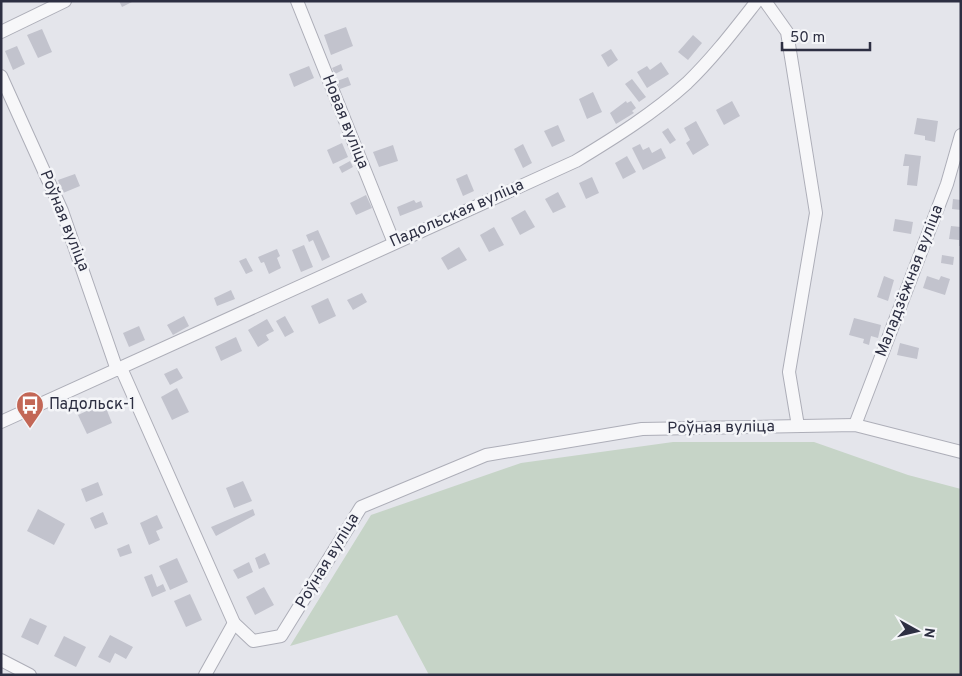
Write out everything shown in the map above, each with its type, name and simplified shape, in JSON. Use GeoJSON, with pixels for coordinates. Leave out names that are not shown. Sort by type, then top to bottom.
{"type":"FeatureCollection","features":[{"type":"Feature","properties":{"kind":"street"},"geometry":{"type":"LineString","coordinates":[[1,32],[65,1]]}},
{"type":"Feature","properties":{"kind":"street","name":"Новая вуліца"},"geometry":{"type":"LineString","coordinates":[[297,1],[394,243]]}},
{"type":"Feature","properties":{"kind":"street","name":"Падольская вуліца"},"geometry":{"type":"LineString","coordinates":[[1,422],[576,161],[621,134],[686,84],[721,47],[757,1]]}},
{"type":"Feature","properties":{"kind":"street"},"geometry":{"type":"LineString","coordinates":[[764,1],[787,32],[816,213],[789,372],[798,426],[855,425],[961,452]]}},
{"type":"Feature","properties":{"kind":"street","name":"Роўная вуліца"},"geometry":{"type":"LineString","coordinates":[[1,76],[62,210],[119,369],[234,623],[253,641],[281,636],[361,507],[486,455],[642,429],[798,426]]}},
{"type":"Feature","properties":{"kind":"street","name":"Маладзёжная вуліца"},"geometry":{"type":"LineString","coordinates":[[855,425],[947,184],[961,136]]}},
{"type":"Feature","properties":{"kind":"street"},"geometry":{"type":"LineString","coordinates":[[205,675],[234,623]]}},
{"type":"Feature","properties":{"kind":"street"},"geometry":{"type":"LineString","coordinates":[[1,660],[30,675]]}},
{"type":"Feature","properties":{"kind":"green space"},"geometry":{"type":"Polygon","coordinates":[[[673,442],[814,442],[908,475],[961,489],[961,675],[429,675],[397,615],[290,646],[371,515],[521,463],[673,442]]]}},
{"type":"Feature","properties":{"kind":"building"},"geometry":{"type":"Polygon","coordinates":[[[119,1],[134,1],[122,7],[119,1]]]}},
{"type":"Feature","properties":{"kind":"building"},"geometry":{"type":"Polygon","coordinates":[[[346,27],[353,46],[331,55],[324,35],[346,27]]]}},
{"type":"Feature","properties":{"kind":"building"},"geometry":{"type":"Polygon","coordinates":[[[42,29],[52,52],[38,58],[27,35],[42,29]]]}},
{"type":"Feature","properties":{"kind":"building"},"geometry":{"type":"Polygon","coordinates":[[[693,35],[702,43],[688,60],[678,52],[693,35]]]}},
{"type":"Feature","properties":{"kind":"building"},"geometry":{"type":"Polygon","coordinates":[[[17,46],[25,64],[13,70],[5,51],[17,46]]]}},
{"type":"Feature","properties":{"kind":"building"},"geometry":{"type":"Polygon","coordinates":[[[611,49],[618,60],[608,67],[601,55],[611,49]]]}},
{"type":"Feature","properties":{"kind":"building"},"geometry":{"type":"Polygon","coordinates":[[[661,62],[669,74],[647,88],[637,72],[647,66],[650,70],[661,62]]]}},
{"type":"Feature","properties":{"kind":"building"},"geometry":{"type":"Polygon","coordinates":[[[341,64],[343,70],[335,74],[332,68],[341,64]]]}},
{"type":"Feature","properties":{"kind":"building"},"geometry":{"type":"Polygon","coordinates":[[[309,66],[314,78],[294,87],[289,74],[309,66]]]}},
{"type":"Feature","properties":{"kind":"building"},"geometry":{"type":"Polygon","coordinates":[[[348,77],[351,85],[340,89],[337,81],[348,77]]]}},
{"type":"Feature","properties":{"kind":"building"},"geometry":{"type":"Polygon","coordinates":[[[632,79],[646,97],[639,102],[625,84],[632,79]]]}},
{"type":"Feature","properties":{"kind":"building"},"geometry":{"type":"Polygon","coordinates":[[[593,92],[602,112],[587,119],[579,99],[593,92]]]}},
{"type":"Feature","properties":{"kind":"building"},"geometry":{"type":"Polygon","coordinates":[[[626,101],[627,103],[631,101],[636,108],[632,111],[634,113],[616,124],[610,113],[626,101]]]}},
{"type":"Feature","properties":{"kind":"building"},"geometry":{"type":"Polygon","coordinates":[[[732,101],[740,116],[724,125],[716,110],[732,101]]]}},
{"type":"Feature","properties":{"kind":"building"},"geometry":{"type":"Polygon","coordinates":[[[917,118],[938,121],[935,142],[925,140],[925,136],[914,134],[917,118]]]}},
{"type":"Feature","properties":{"kind":"building"},"geometry":{"type":"Polygon","coordinates":[[[696,121],[709,145],[693,155],[686,143],[690,140],[684,128],[696,121]]]}},
{"type":"Feature","properties":{"kind":"building"},"geometry":{"type":"Polygon","coordinates":[[[558,125],[565,141],[552,147],[544,131],[558,125]]]}},
{"type":"Feature","properties":{"kind":"building"},"geometry":{"type":"Polygon","coordinates":[[[668,128],[676,140],[670,144],[662,132],[668,128]]]}},
{"type":"Feature","properties":{"kind":"building"},"geometry":{"type":"Polygon","coordinates":[[[342,143],[348,157],[333,164],[327,150],[342,143]]]}},
{"type":"Feature","properties":{"kind":"building"},"geometry":{"type":"Polygon","coordinates":[[[523,144],[532,163],[523,168],[514,149],[523,144]]]}},
{"type":"Feature","properties":{"kind":"building"},"geometry":{"type":"Polygon","coordinates":[[[640,144],[643,150],[649,147],[652,153],[661,148],[666,158],[643,170],[632,148],[640,144]]]}},
{"type":"Feature","properties":{"kind":"building"},"geometry":{"type":"Polygon","coordinates":[[[393,145],[398,161],[379,167],[373,152],[393,145]]]}},
{"type":"Feature","properties":{"kind":"building"},"geometry":{"type":"Polygon","coordinates":[[[905,154],[921,156],[917,186],[907,185],[909,166],[903,166],[905,154]]]}},
{"type":"Feature","properties":{"kind":"building"},"geometry":{"type":"Polygon","coordinates":[[[627,156],[636,172],[623,179],[615,163],[627,156]]]}},
{"type":"Feature","properties":{"kind":"building"},"geometry":{"type":"Polygon","coordinates":[[[350,161],[353,167],[342,173],[339,167],[350,161]]]}},
{"type":"Feature","properties":{"kind":"building"},"geometry":{"type":"Polygon","coordinates":[[[75,174],[80,186],[63,193],[58,180],[75,174]]]}},
{"type":"Feature","properties":{"kind":"building"},"geometry":{"type":"Polygon","coordinates":[[[467,174],[474,191],[463,196],[456,179],[467,174]]]}},
{"type":"Feature","properties":{"kind":"building"},"geometry":{"type":"Polygon","coordinates":[[[592,177],[599,193],[586,199],[579,183],[592,177]]]}},
{"type":"Feature","properties":{"kind":"building"},"geometry":{"type":"Polygon","coordinates":[[[558,192],[566,207],[553,213],[545,199],[558,192]]]}},
{"type":"Feature","properties":{"kind":"building"},"geometry":{"type":"Polygon","coordinates":[[[366,195],[372,208],[356,215],[350,203],[366,195]]]}},
{"type":"Feature","properties":{"kind":"building"},"geometry":{"type":"Polygon","coordinates":[[[953,199],[961,200],[961,210],[952,209],[953,199]]]}},
{"type":"Feature","properties":{"kind":"building"},"geometry":{"type":"Polygon","coordinates":[[[414,200],[416,203],[421,201],[423,207],[400,216],[397,207],[414,200]]]}},
{"type":"Feature","properties":{"kind":"building"},"geometry":{"type":"Polygon","coordinates":[[[525,210],[535,227],[520,235],[511,218],[525,210]]]}},
{"type":"Feature","properties":{"kind":"building"},"geometry":{"type":"Polygon","coordinates":[[[895,219],[913,222],[911,234],[893,231],[895,219]]]}},
{"type":"Feature","properties":{"kind":"building"},"geometry":{"type":"Polygon","coordinates":[[[951,226],[961,227],[961,246],[959,246],[959,240],[949,239],[951,226]]]}},
{"type":"Feature","properties":{"kind":"building"},"geometry":{"type":"Polygon","coordinates":[[[494,227],[504,245],[489,252],[480,235],[494,227]]]}},
{"type":"Feature","properties":{"kind":"building"},"geometry":{"type":"Polygon","coordinates":[[[318,230],[330,257],[322,261],[313,240],[309,242],[306,235],[318,230]]]}},
{"type":"Feature","properties":{"kind":"building"},"geometry":{"type":"Polygon","coordinates":[[[304,245],[313,267],[301,272],[292,250],[304,245]]]}},
{"type":"Feature","properties":{"kind":"building"},"geometry":{"type":"Polygon","coordinates":[[[459,247],[467,260],[448,270],[441,258],[459,247]]]}},
{"type":"Feature","properties":{"kind":"building"},"geometry":{"type":"Polygon","coordinates":[[[277,249],[280,256],[277,258],[281,268],[269,274],[264,262],[261,263],[258,257],[277,249]]]}},
{"type":"Feature","properties":{"kind":"building"},"geometry":{"type":"Polygon","coordinates":[[[942,255],[954,257],[953,265],[941,263],[942,255]]]}},
{"type":"Feature","properties":{"kind":"building"},"geometry":{"type":"Polygon","coordinates":[[[246,258],[253,271],[246,274],[239,261],[246,258]]]}},
{"type":"Feature","properties":{"kind":"building"},"geometry":{"type":"Polygon","coordinates":[[[884,276],[894,280],[888,301],[877,297],[884,276]]]}},
{"type":"Feature","properties":{"kind":"building"},"geometry":{"type":"Polygon","coordinates":[[[927,276],[939,280],[941,276],[950,279],[945,295],[923,288],[927,276]]]}},
{"type":"Feature","properties":{"kind":"building"},"geometry":{"type":"Polygon","coordinates":[[[231,290],[235,299],[217,306],[214,298],[231,290]]]}},
{"type":"Feature","properties":{"kind":"building"},"geometry":{"type":"Polygon","coordinates":[[[362,293],[367,302],[353,310],[347,300],[362,293]]]}},
{"type":"Feature","properties":{"kind":"building"},"geometry":{"type":"Polygon","coordinates":[[[328,298],[336,316],[319,324],[311,306],[328,298]]]}},
{"type":"Feature","properties":{"kind":"building"},"geometry":{"type":"Polygon","coordinates":[[[184,316],[189,326],[173,335],[167,325],[184,316]]]}},
{"type":"Feature","properties":{"kind":"building"},"geometry":{"type":"Polygon","coordinates":[[[285,316],[294,332],[285,337],[276,321],[285,316]]]}},
{"type":"Feature","properties":{"kind":"building"},"geometry":{"type":"Polygon","coordinates":[[[854,318],[881,325],[878,338],[871,336],[869,345],[863,343],[864,339],[849,335],[854,318]]]}},
{"type":"Feature","properties":{"kind":"building"},"geometry":{"type":"Polygon","coordinates":[[[267,319],[274,331],[266,335],[269,340],[258,347],[248,330],[267,319]]]}},
{"type":"Feature","properties":{"kind":"building"},"geometry":{"type":"Polygon","coordinates":[[[139,326],[145,340],[129,347],[123,333],[139,326]]]}},
{"type":"Feature","properties":{"kind":"building"},"geometry":{"type":"Polygon","coordinates":[[[236,337],[242,351],[221,361],[215,347],[236,337]]]}},
{"type":"Feature","properties":{"kind":"building"},"geometry":{"type":"Polygon","coordinates":[[[900,343],[919,348],[917,359],[897,355],[900,343]]]}},
{"type":"Feature","properties":{"kind":"building"},"geometry":{"type":"Polygon","coordinates":[[[177,368],[183,378],[170,385],[164,374],[177,368]]]}},
{"type":"Feature","properties":{"kind":"building"},"geometry":{"type":"Polygon","coordinates":[[[177,388],[189,412],[172,420],[161,397],[177,388]]]}},
{"type":"Feature","properties":{"kind":"building"},"geometry":{"type":"Polygon","coordinates":[[[104,403],[112,423],[87,434],[78,415],[104,403]]]}},
{"type":"Feature","properties":{"kind":"building"},"geometry":{"type":"Polygon","coordinates":[[[243,481],[252,501],[234,508],[226,488],[243,481]]]}},
{"type":"Feature","properties":{"kind":"building"},"geometry":{"type":"Polygon","coordinates":[[[98,482],[103,495],[86,502],[81,489],[98,482]]]}},
{"type":"Feature","properties":{"kind":"building"},"geometry":{"type":"Polygon","coordinates":[[[38,509],[65,524],[54,545],[27,531],[38,509]]]}},
{"type":"Feature","properties":{"kind":"building"},"geometry":{"type":"Polygon","coordinates":[[[253,509],[255,515],[216,536],[211,527],[253,509]]]}},
{"type":"Feature","properties":{"kind":"building"},"geometry":{"type":"Polygon","coordinates":[[[103,512],[108,524],[95,529],[90,518],[103,512]]]}},
{"type":"Feature","properties":{"kind":"building"},"geometry":{"type":"Polygon","coordinates":[[[157,515],[163,528],[156,531],[160,540],[149,545],[140,523],[157,515]]]}},
{"type":"Feature","properties":{"kind":"building"},"geometry":{"type":"Polygon","coordinates":[[[129,544],[132,553],[120,557],[117,549],[129,544]]]}},
{"type":"Feature","properties":{"kind":"building"},"geometry":{"type":"Polygon","coordinates":[[[265,553],[270,564],[259,569],[255,558],[265,553]]]}},
{"type":"Feature","properties":{"kind":"building"},"geometry":{"type":"Polygon","coordinates":[[[177,558],[188,582],[170,590],[159,566],[177,558]]]}},
{"type":"Feature","properties":{"kind":"building"},"geometry":{"type":"Polygon","coordinates":[[[249,562],[253,572],[238,579],[233,570],[249,562]]]}},
{"type":"Feature","properties":{"kind":"building"},"geometry":{"type":"Polygon","coordinates":[[[152,574],[157,587],[163,584],[166,591],[152,597],[144,577],[152,574]]]}},
{"type":"Feature","properties":{"kind":"building"},"geometry":{"type":"Polygon","coordinates":[[[264,587],[274,605],[255,615],[246,597],[264,587]]]}},
{"type":"Feature","properties":{"kind":"building"},"geometry":{"type":"Polygon","coordinates":[[[190,594],[202,620],[186,627],[174,601],[190,594]]]}},
{"type":"Feature","properties":{"kind":"building"},"geometry":{"type":"Polygon","coordinates":[[[30,618],[47,626],[38,645],[21,637],[30,618]]]}},
{"type":"Feature","properties":{"kind":"building"},"geometry":{"type":"Polygon","coordinates":[[[110,635],[133,647],[126,659],[115,653],[110,663],[98,657],[110,635]]]}},
{"type":"Feature","properties":{"kind":"building"},"geometry":{"type":"Polygon","coordinates":[[[64,636],[86,647],[76,667],[54,656],[64,636]]]}},
{"type":"Feature","properties":{"kind":"place","name":"Падольск-1"},"geometry":{"type":"Point","coordinates":[30,429]}}]}
